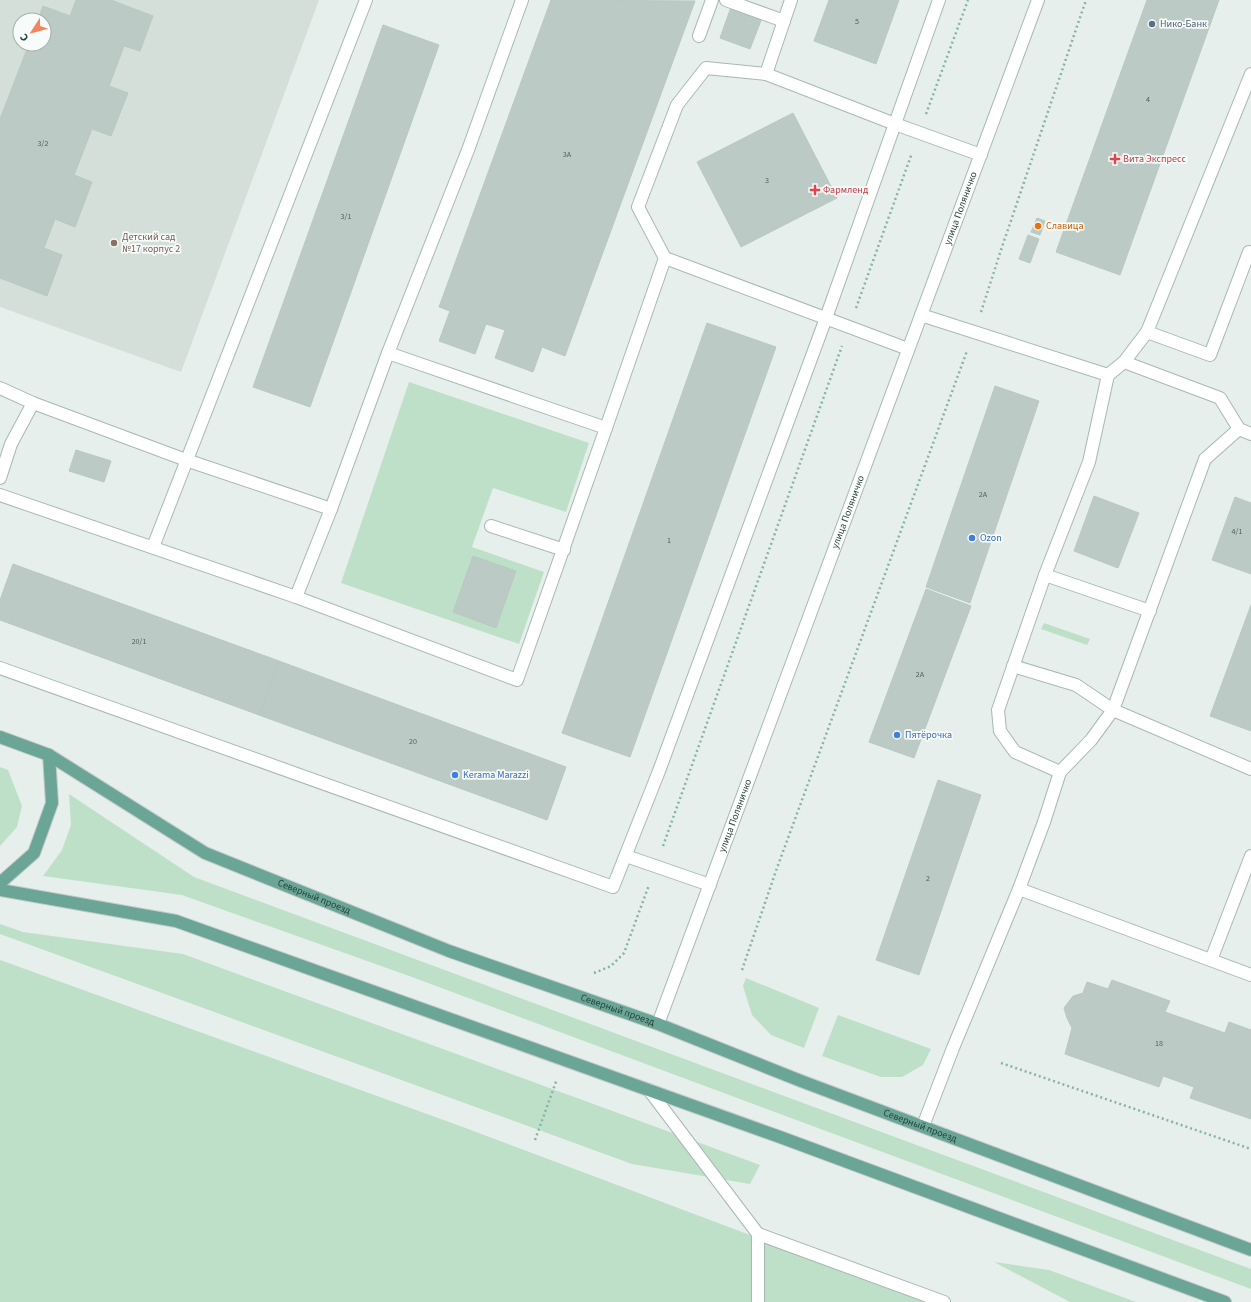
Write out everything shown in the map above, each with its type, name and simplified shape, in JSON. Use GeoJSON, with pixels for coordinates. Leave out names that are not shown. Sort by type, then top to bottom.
{"type":"FeatureCollection","features":[{"type":"Feature","properties":{"kind":"main road","name":"Северный проезд"},"geometry":{"type":"LineString","coordinates":[[0,737],[49,755],[205,853],[449,951],[658,1024],[801,1081],[1251,1250]]}},
{"type":"Feature","properties":{"kind":"main road"},"geometry":{"type":"LineString","coordinates":[[0,882],[34,853],[52,803],[49,755]]}},
{"type":"Feature","properties":{"kind":"main road"},"geometry":{"type":"LineString","coordinates":[[0,890],[176,921],[780,1137],[1225,1302]]}},
{"type":"Feature","properties":{"kind":"street"},"geometry":{"type":"LineString","coordinates":[[153,547],[366,0]]}},
{"type":"Feature","properties":{"kind":"street"},"geometry":{"type":"LineString","coordinates":[[296,597],[331,508],[388,353],[468,150],[522,0]]}},
{"type":"Feature","properties":{"kind":"street"},"geometry":{"type":"LineString","coordinates":[[699,36],[712,0]]}},
{"type":"Feature","properties":{"kind":"street"},"geometry":{"type":"LineString","coordinates":[[726,0],[784,21]]}},
{"type":"Feature","properties":{"kind":"street"},"geometry":{"type":"LineString","coordinates":[[766,74],[791,0]]}},
{"type":"Feature","properties":{"kind":"street"},"geometry":{"type":"LineString","coordinates":[[0,668],[613,887],[662,763],[826,318],[939,0]]}},
{"type":"Feature","properties":{"kind":"street","name":"улица Поляничко"},"geometry":{"type":"LineString","coordinates":[[658,1024],[1038,0]]}},
{"type":"Feature","properties":{"kind":"street"},"geometry":{"type":"LineString","coordinates":[[908,349],[665,258],[638,207],[677,105],[706,68],[766,74],[895,124],[981,154]]}},
{"type":"Feature","properties":{"kind":"street"},"geometry":{"type":"LineString","coordinates":[[1060,772],[1015,752],[1000,731],[998,710],[1045,575],[1089,462],[1108,375],[1124,362],[1147,332],[1251,74]]}},
{"type":"Feature","properties":{"kind":"street"},"geometry":{"type":"LineString","coordinates":[[1147,332],[1210,354],[1249,252]]}},
{"type":"Feature","properties":{"kind":"street"},"geometry":{"type":"LineString","coordinates":[[0,495],[296,597],[518,680],[665,258]]}},
{"type":"Feature","properties":{"kind":"street"},"geometry":{"type":"LineString","coordinates":[[921,314],[1108,375]]}},
{"type":"Feature","properties":{"kind":"street"},"geometry":{"type":"LineString","coordinates":[[388,353],[606,428]]}},
{"type":"Feature","properties":{"kind":"street"},"geometry":{"type":"LineString","coordinates":[[1124,362],[1220,398],[1239,429],[1251,434]]}},
{"type":"Feature","properties":{"kind":"street"},"geometry":{"type":"LineString","coordinates":[[0,388],[33,403],[186,460],[331,508]]}},
{"type":"Feature","properties":{"kind":"street"},"geometry":{"type":"LineString","coordinates":[[0,478],[6,442],[33,403]]}},
{"type":"Feature","properties":{"kind":"street"},"geometry":{"type":"LineString","coordinates":[[923,1126],[953,1048],[1019,889],[1044,822],[1060,772],[1091,740],[1113,710],[1205,459],[1239,429]]}},
{"type":"Feature","properties":{"kind":"street"},"geometry":{"type":"LineString","coordinates":[[491,526],[564,550]]}},
{"type":"Feature","properties":{"kind":"street"},"geometry":{"type":"LineString","coordinates":[[1045,575],[1150,612]]}},
{"type":"Feature","properties":{"kind":"street"},"geometry":{"type":"LineString","coordinates":[[1013,666],[1076,685],[1113,710],[1251,769]]}},
{"type":"Feature","properties":{"kind":"street"},"geometry":{"type":"LineString","coordinates":[[626,856],[710,885]]}},
{"type":"Feature","properties":{"kind":"street"},"geometry":{"type":"LineString","coordinates":[[1211,960],[1251,856]]}},
{"type":"Feature","properties":{"kind":"street"},"geometry":{"type":"LineString","coordinates":[[1019,889],[1251,975]]}},
{"type":"Feature","properties":{"kind":"street"},"geometry":{"type":"LineString","coordinates":[[649,1090],[758,1234],[944,1302]]}},
{"type":"Feature","properties":{"kind":"street"},"geometry":{"type":"LineString","coordinates":[[758,1234],[758,1302]]}},
{"type":"Feature","properties":{"kind":"path"},"geometry":{"type":"LineString","coordinates":[[594,973],[611,966],[624,953],[848,327],[968,0]]}},
{"type":"Feature","properties":{"kind":"path"},"geometry":{"type":"LineString","coordinates":[[742,970],[777,868],[974,332],[1086,0]]}},
{"type":"Feature","properties":{"kind":"path"},"geometry":{"type":"LineString","coordinates":[[1001,1063],[1251,1150]]}},
{"type":"Feature","properties":{"kind":"path"},"geometry":{"type":"LineString","coordinates":[[535,1140],[558,1077]]}},
{"type":"Feature","properties":{"kind":"shaded area","name":"Детский сад №17 корпус 2"},"geometry":{"type":"Polygon","coordinates":[[[0,0],[319,0],[181,372],[0,307],[0,0]]]}},
{"type":"Feature","properties":{"kind":"green space"},"geometry":{"type":"Polygon","coordinates":[[[409,382],[589,443],[566,512],[493,488],[472,547],[544,572],[519,644],[341,583],[409,382]]]}},
{"type":"Feature","properties":{"kind":"green space"},"geometry":{"type":"Polygon","coordinates":[[[1044,623],[1090,639],[1087,645],[1041,629],[1044,623]]]}},
{"type":"Feature","properties":{"kind":"green space"},"geometry":{"type":"Polygon","coordinates":[[[0,767],[8,770],[22,806],[17,827],[0,846],[0,767]]]}},
{"type":"Feature","properties":{"kind":"green space"},"geometry":{"type":"Polygon","coordinates":[[[69,794],[194,877],[1251,1269],[1251,1289],[412,977],[182,895],[43,876],[62,850],[71,825],[69,794]]]}},
{"type":"Feature","properties":{"kind":"green space"},"geometry":{"type":"Polygon","coordinates":[[[0,924],[23,932],[183,954],[760,1165],[750,1184],[632,1164],[0,934],[0,924]]]}},
{"type":"Feature","properties":{"kind":"green space"},"geometry":{"type":"Polygon","coordinates":[[[0,960],[463,1127],[928,1302],[0,1302],[0,960]]]}},
{"type":"Feature","properties":{"kind":"green space"},"geometry":{"type":"Polygon","coordinates":[[[746,978],[819,1008],[804,1048],[771,1035],[752,1015],[743,986],[746,978]]]}},
{"type":"Feature","properties":{"kind":"green space"},"geometry":{"type":"Polygon","coordinates":[[[838,1015],[931,1049],[923,1065],[902,1077],[881,1077],[822,1056],[838,1015]]]}},
{"type":"Feature","properties":{"kind":"green space"},"geometry":{"type":"Polygon","coordinates":[[[994,1262],[1049,1270],[1136,1302],[1070,1302],[994,1262]]]}},
{"type":"Feature","properties":{"kind":"building"},"geometry":{"type":"Polygon","coordinates":[[[76,0],[111,0],[153,16],[140,51],[124,46],[109,86],[128,93],[111,136],[92,129],[74,175],[92,182],[75,227],[55,219],[44,248],[62,255],[47,296],[0,278],[0,119],[26,52],[52,52],[52,12],[41,12],[43,6],[70,16],[76,0]]]}},
{"type":"Feature","properties":{"kind":"building"},"geometry":{"type":"Polygon","coordinates":[[[551,0],[695,1],[565,356],[542,347],[533,372],[495,358],[505,330],[486,324],[475,354],[439,341],[450,311],[439,307],[551,0]]]}},
{"type":"Feature","properties":{"kind":"building"},"geometry":{"type":"Polygon","coordinates":[[[829,0],[899,0],[876,64],[814,41],[829,0]]]}},
{"type":"Feature","properties":{"kind":"building"},"geometry":{"type":"Polygon","coordinates":[[[1147,0],[1219,0],[1120,275],[1056,252],[1147,0]]]}},
{"type":"Feature","properties":{"kind":"building"},"geometry":{"type":"Polygon","coordinates":[[[731,7],[762,18],[750,49],[720,38],[731,7]]]}},
{"type":"Feature","properties":{"kind":"building"},"geometry":{"type":"Polygon","coordinates":[[[383,25],[439,45],[310,407],[253,387],[383,25]]]}},
{"type":"Feature","properties":{"kind":"building"},"geometry":{"type":"Polygon","coordinates":[[[793,113],[837,198],[741,247],[697,162],[793,113]]]}},
{"type":"Feature","properties":{"kind":"building","name":"Славица"},"geometry":{"type":"Polygon","coordinates":[[[1037,218],[1045,221],[1040,235],[1031,232],[1037,218]]]}},
{"type":"Feature","properties":{"kind":"building"},"geometry":{"type":"Polygon","coordinates":[[[1028,235],[1039,239],[1030,263],[1019,259],[1028,235]]]}},
{"type":"Feature","properties":{"kind":"building"},"geometry":{"type":"Polygon","coordinates":[[[707,323],[776,347],[630,757],[562,733],[707,323]]]}},
{"type":"Feature","properties":{"kind":"building"},"geometry":{"type":"Polygon","coordinates":[[[995,386],[1039,401],[970,603],[926,587],[995,386]]]}},
{"type":"Feature","properties":{"kind":"building"},"geometry":{"type":"Polygon","coordinates":[[[76,450],[111,461],[104,482],[69,471],[76,450]]]}},
{"type":"Feature","properties":{"kind":"building"},"geometry":{"type":"Polygon","coordinates":[[[1094,496],[1139,513],[1118,568],[1074,551],[1094,496]]]}},
{"type":"Feature","properties":{"kind":"building"},"geometry":{"type":"Polygon","coordinates":[[[1235,497],[1251,503],[1251,574],[1212,560],[1235,497]]]}},
{"type":"Feature","properties":{"kind":"building"},"geometry":{"type":"Polygon","coordinates":[[[473,556],[516,571],[496,628],[453,612],[473,556]]]}},
{"type":"Feature","properties":{"kind":"building"},"geometry":{"type":"Polygon","coordinates":[[[13,564],[279,661],[259,715],[0,620],[0,600],[13,564]]]}},
{"type":"Feature","properties":{"kind":"building"},"geometry":{"type":"Polygon","coordinates":[[[926,589],[971,606],[914,758],[869,742],[926,589]]]}},
{"type":"Feature","properties":{"kind":"building"},"geometry":{"type":"Polygon","coordinates":[[[1251,605],[1251,731],[1210,716],[1251,605]]]}},
{"type":"Feature","properties":{"kind":"building"},"geometry":{"type":"Polygon","coordinates":[[[279,661],[566,767],[547,820],[259,715],[279,661]]]}},
{"type":"Feature","properties":{"kind":"building"},"geometry":{"type":"Polygon","coordinates":[[[938,780],[981,795],[919,975],[876,960],[938,780]]]}},
{"type":"Feature","properties":{"kind":"building"},"geometry":{"type":"Polygon","coordinates":[[[1112,980],[1170,1001],[1165,1012],[1225,1033],[1229,1022],[1251,1030],[1251,1119],[1190,1098],[1194,1087],[1163,1076],[1159,1087],[1065,1054],[1072,1028],[1064,1008],[1073,996],[1083,993],[1087,982],[1108,989],[1112,980]]]}},
{"type":"Feature","properties":{"kind":"place","name":"Нико-Банк"},"geometry":{"type":"Point","coordinates":[1152,24]}},
{"type":"Feature","properties":{"kind":"place","name":"Вита Экспресс"},"geometry":{"type":"Point","coordinates":[1115,159]}},
{"type":"Feature","properties":{"kind":"place","name":"Фармленд"},"geometry":{"type":"Point","coordinates":[815,190]}},
{"type":"Feature","properties":{"kind":"place","name":"Славица"},"geometry":{"type":"Point","coordinates":[1038,226]}},
{"type":"Feature","properties":{"kind":"place","name":"Детский сад №17 корпус 2"},"geometry":{"type":"Point","coordinates":[114,243]}},
{"type":"Feature","properties":{"kind":"place","name":"Ozon"},"geometry":{"type":"Point","coordinates":[972,538]}},
{"type":"Feature","properties":{"kind":"place","name":"Пятёрочка"},"geometry":{"type":"Point","coordinates":[897,735]}},
{"type":"Feature","properties":{"kind":"place","name":"Kerama Marazzi"},"geometry":{"type":"Point","coordinates":[455,775]}}]}
